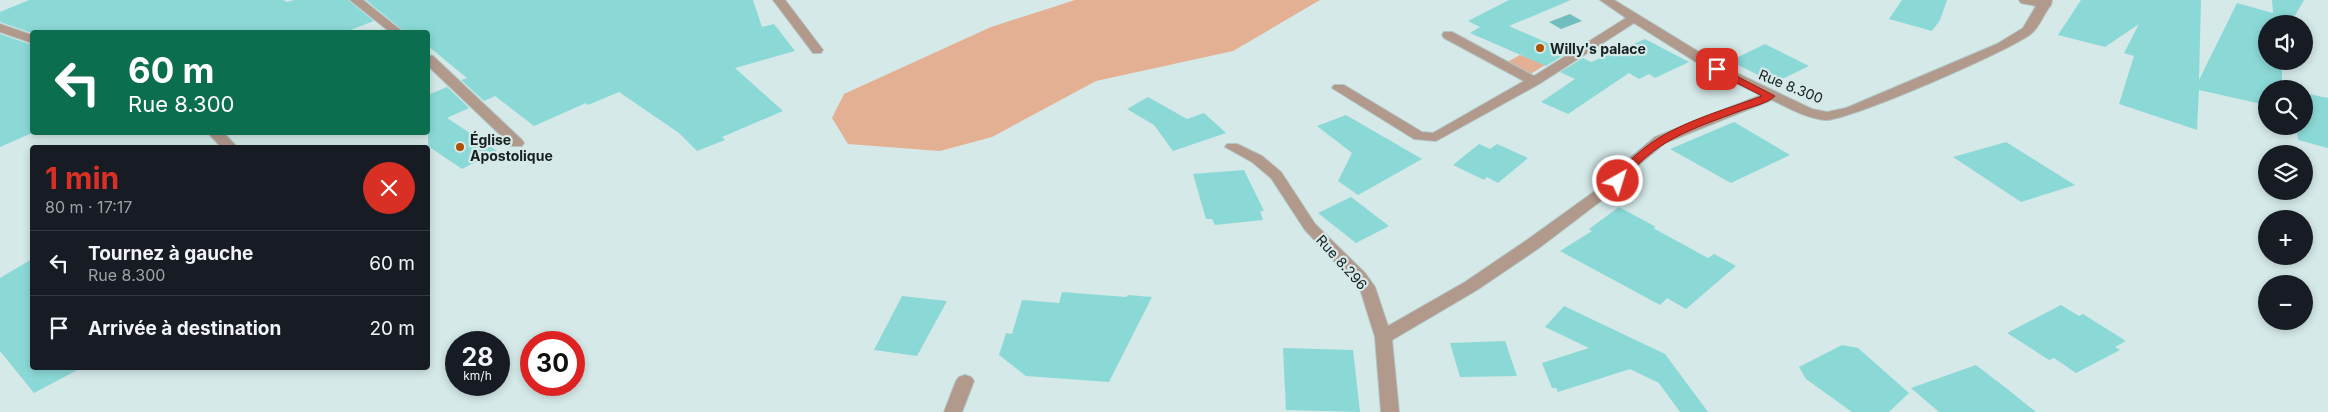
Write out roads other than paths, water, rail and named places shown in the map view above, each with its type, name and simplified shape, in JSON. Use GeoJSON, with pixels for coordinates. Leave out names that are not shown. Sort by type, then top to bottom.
{"type":"FeatureCollection","features":[{"type":"Feature","properties":{"kind":"street"},"geometry":{"type":"LineString","coordinates":[[356,0],[394,30]]}},
{"type":"Feature","properties":{"kind":"street"},"geometry":{"type":"LineString","coordinates":[[779,0],[817,50]]}},
{"type":"Feature","properties":{"kind":"street","name":"Rue 8.300"},"geometry":{"type":"LineString","coordinates":[[1606,0],[1717,69],[1770,96],[1808,112],[1827,116],[1850,111],[2001,47],[2028,30],[2045,2]]}},
{"type":"Feature","properties":{"kind":"street"},"geometry":{"type":"LineString","coordinates":[[2025,0],[2045,2]]}},
{"type":"Feature","properties":{"kind":"street"},"geometry":{"type":"LineString","coordinates":[[1339,88],[1419,136],[1436,137],[1486,110],[1634,18]]}},
{"type":"Feature","properties":{"kind":"street"},"geometry":{"type":"LineString","coordinates":[[0,28],[30,38]]}},
{"type":"Feature","properties":{"kind":"street"},"geometry":{"type":"LineString","coordinates":[[1448,35],[1534,81]]}},
{"type":"Feature","properties":{"kind":"street"},"geometry":{"type":"LineString","coordinates":[[430,61],[518,143]]}},
{"type":"Feature","properties":{"kind":"street"},"geometry":{"type":"LineString","coordinates":[[1383,337],[1471,286],[1533,244],[1618,181],[1629,166],[1660,140],[1679,130],[1770,96]]}},
{"type":"Feature","properties":{"kind":"street"},"geometry":{"type":"LineString","coordinates":[[217,135],[228,145]]}},
{"type":"Feature","properties":{"kind":"street","name":"Rue 8.296"},"geometry":{"type":"LineString","coordinates":[[1232,147],[1257,159],[1276,175],[1310,227],[1359,277],[1369,291],[1383,337],[1390,412]]}},
{"type":"Feature","properties":{"kind":"street"},"geometry":{"type":"LineString","coordinates":[[953,412],[965,381]]}},
{"type":"Feature","properties":{"kind":"water"},"geometry":{"type":"Polygon","coordinates":[[[1570,14],[1582,21],[1561,29],[1549,22],[1570,14]]]}},
{"type":"Feature","properties":{"kind":"place","name":"Willy's palace"},"geometry":{"type":"Point","coordinates":[1540,48]}},
{"type":"Feature","properties":{"kind":"place","name":"Église Apostolique"},"geometry":{"type":"Point","coordinates":[460,147]}}]}
